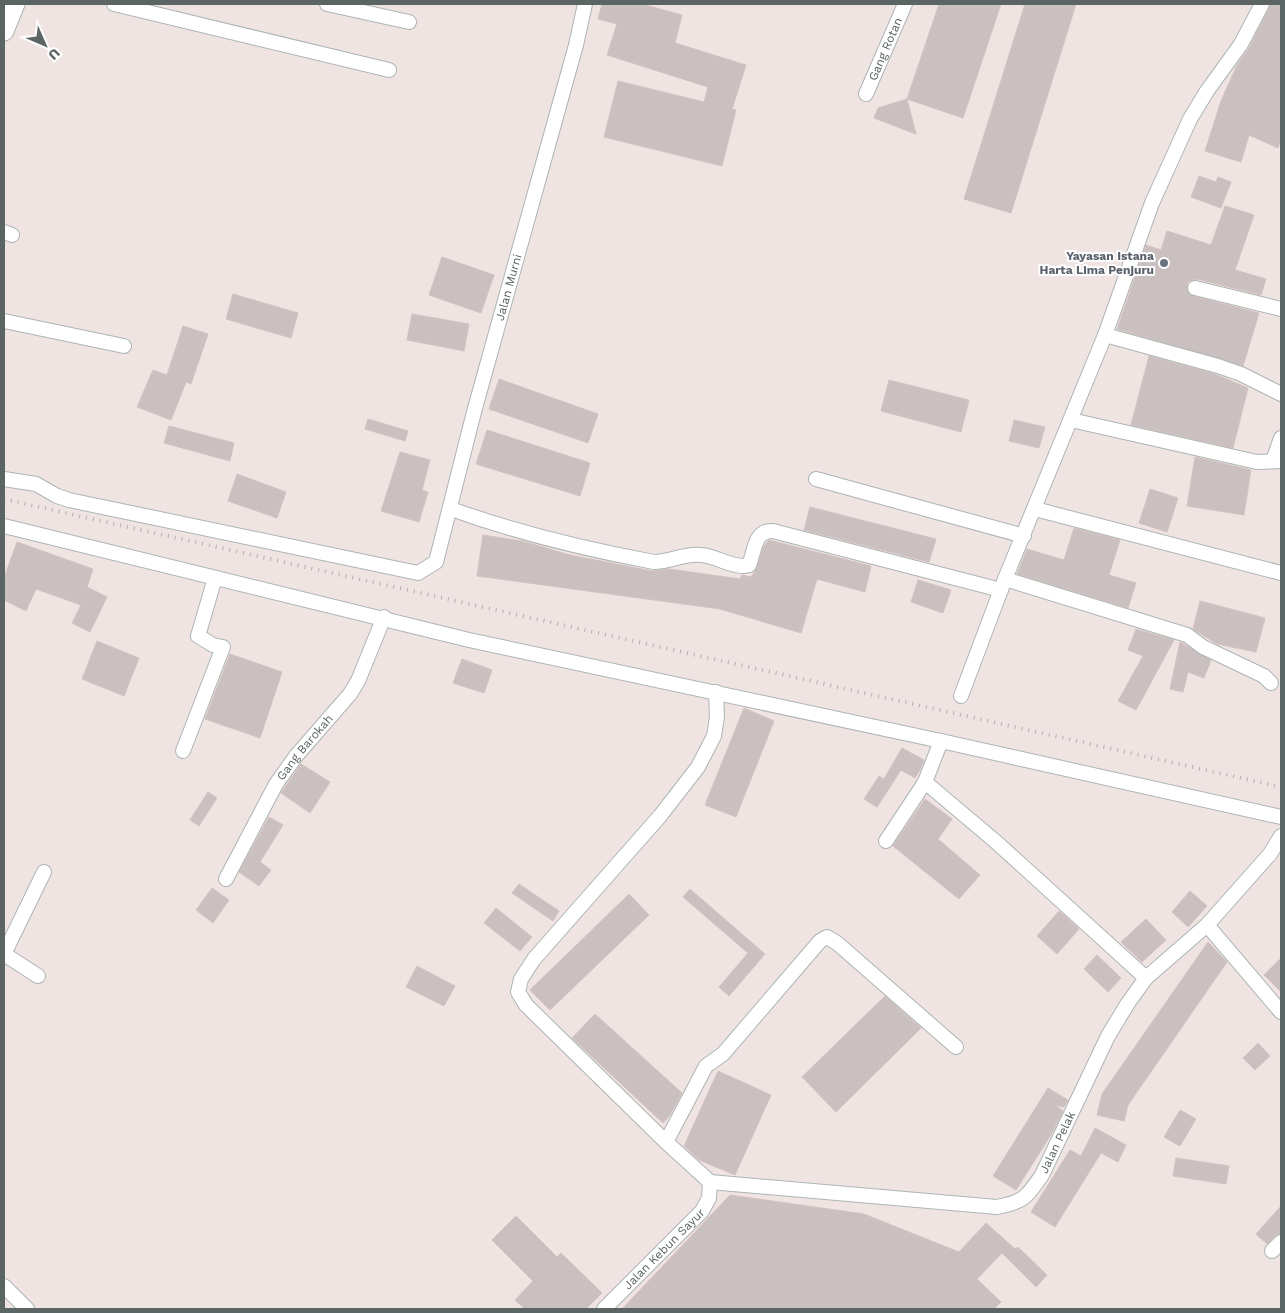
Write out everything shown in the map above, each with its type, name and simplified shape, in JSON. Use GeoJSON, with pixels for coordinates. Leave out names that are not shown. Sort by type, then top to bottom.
{"type":"FeatureCollection","features":[{"type":"Feature","properties":{"kind":"main road"},"geometry":{"type":"LineString","coordinates":[[4,31],[15,4]]}},
{"type":"Feature","properties":{"kind":"street"},"geometry":{"type":"LineString","coordinates":[[114,4],[389,70]]}},
{"type":"Feature","properties":{"kind":"street"},"geometry":{"type":"LineString","coordinates":[[327,4],[409,22]]}},
{"type":"Feature","properties":{"kind":"street","name":"Jalan Murni"},"geometry":{"type":"LineString","coordinates":[[4,479],[36,484],[57,496],[69,500],[418,573],[430,568],[436,562],[451,510],[474,412],[576,45],[585,4]]}},
{"type":"Feature","properties":{"kind":"street","name":"Gang Rotan"},"geometry":{"type":"LineString","coordinates":[[866,94],[905,4]]}},
{"type":"Feature","properties":{"kind":"street"},"geometry":{"type":"LineString","coordinates":[[961,696],[1003,584],[1104,335],[1152,203],[1183,134],[1207,91],[1241,44],[1262,4]]}},
{"type":"Feature","properties":{"kind":"street"},"geometry":{"type":"LineString","coordinates":[[1195,288],[1281,309]]}},
{"type":"Feature","properties":{"kind":"street"},"geometry":{"type":"LineString","coordinates":[[4,321],[124,346]]}},
{"type":"Feature","properties":{"kind":"street"},"geometry":{"type":"LineString","coordinates":[[1104,335],[1218,366],[1241,374],[1281,394]]}},
{"type":"Feature","properties":{"kind":"street"},"geometry":{"type":"LineString","coordinates":[[1071,420],[1257,462],[1277,461],[1281,438]]}},
{"type":"Feature","properties":{"kind":"street"},"geometry":{"type":"LineString","coordinates":[[816,479],[1024,536]]}},
{"type":"Feature","properties":{"kind":"street"},"geometry":{"type":"LineString","coordinates":[[1035,509],[1281,573]]}},
{"type":"Feature","properties":{"kind":"street"},"geometry":{"type":"LineString","coordinates":[[451,510],[510,530],[564,544],[654,562],[667,562],[685,555],[702,554],[743,566],[749,565],[760,535],[766,531],[773,531],[1003,584],[1187,635],[1203,647],[1264,676],[1271,683]]}},
{"type":"Feature","properties":{"kind":"street"},"geometry":{"type":"LineString","coordinates":[[4,526],[469,640],[941,741],[1281,817]]}},
{"type":"Feature","properties":{"kind":"street"},"geometry":{"type":"LineString","coordinates":[[183,751],[223,647],[213,645],[198,636],[215,578]]}},
{"type":"Feature","properties":{"kind":"street","name":"Gang Barokah"},"geometry":{"type":"LineString","coordinates":[[226,880],[276,784],[296,756],[350,694],[358,681],[384,618]]}},
{"type":"Feature","properties":{"kind":"street"},"geometry":{"type":"LineString","coordinates":[[710,1182],[666,1142],[526,1005],[518,992],[518,986],[534,959],[660,816],[698,767],[714,736],[718,717],[716,692]]}},
{"type":"Feature","properties":{"kind":"street"},"geometry":{"type":"LineString","coordinates":[[886,841],[925,782],[941,741]]}},
{"type":"Feature","properties":{"kind":"street"},"geometry":{"type":"LineString","coordinates":[[925,782],[995,841],[1146,978]]}},
{"type":"Feature","properties":{"kind":"street","name":"Jalan Pelak"},"geometry":{"type":"LineString","coordinates":[[710,1182],[997,1207],[1018,1203],[1031,1192],[1042,1176],[1108,1036],[1146,978],[1207,925],[1270,854],[1281,836]]}},
{"type":"Feature","properties":{"kind":"street"},"geometry":{"type":"LineString","coordinates":[[38,976],[4,954],[44,872]]}},
{"type":"Feature","properties":{"kind":"street"},"geometry":{"type":"LineString","coordinates":[[1207,925],[1281,1012]]}},
{"type":"Feature","properties":{"kind":"street"},"geometry":{"type":"LineString","coordinates":[[666,1142],[706,1066],[723,1054],[820,941],[827,937],[837,942],[956,1047]]}},
{"type":"Feature","properties":{"kind":"street","name":"Jalan Kebun Sayur"},"geometry":{"type":"LineString","coordinates":[[604,1309],[702,1211],[709,1198],[710,1182]]}},
{"type":"Feature","properties":{"kind":"street"},"geometry":{"type":"LineString","coordinates":[[4,1286],[27,1309]]}},
{"type":"Feature","properties":{"kind":"building"},"geometry":{"type":"Polygon","coordinates":[[[602,4],[642,4],[682,15],[675,43],[746,65],[732,109],[736,110],[722,166],[604,137],[618,81],[704,102],[708,87],[607,55],[617,24],[598,19],[602,4]]]}},
{"type":"Feature","properties":{"kind":"building"},"geometry":{"type":"Polygon","coordinates":[[[939,4],[1001,4],[963,118],[907,99],[939,4]]]}},
{"type":"Feature","properties":{"kind":"building"},"geometry":{"type":"Polygon","coordinates":[[[1025,4],[1076,4],[1011,213],[964,199],[1025,4]]]}},
{"type":"Feature","properties":{"kind":"building"},"geometry":{"type":"Polygon","coordinates":[[[1271,4],[1281,4],[1281,139],[1278,148],[1249,135],[1241,162],[1205,151],[1221,101],[1237,65],[1249,48],[1271,4]]]}},
{"type":"Feature","properties":{"kind":"building"},"geometry":{"type":"Polygon","coordinates":[[[907,99],[916,134],[874,118],[878,108],[907,99]]]}},
{"type":"Feature","properties":{"kind":"building"},"geometry":{"type":"Polygon","coordinates":[[[1199,176],[1216,182],[1218,177],[1231,182],[1221,208],[1191,197],[1199,176]]]}},
{"type":"Feature","properties":{"kind":"building"},"geometry":{"type":"Polygon","coordinates":[[[1225,206],[1254,215],[1235,270],[1266,279],[1261,295],[1197,279],[1188,282],[1187,290],[1193,296],[1259,313],[1243,366],[1117,329],[1146,245],[1161,250],[1167,231],[1211,245],[1225,206]]]}},
{"type":"Feature","properties":{"kind":"building"},"geometry":{"type":"Polygon","coordinates":[[[442,257],[494,275],[481,313],[429,295],[442,257]]]}},
{"type":"Feature","properties":{"kind":"building"},"geometry":{"type":"Polygon","coordinates":[[[233,294],[298,313],[291,338],[226,319],[233,294]]]}},
{"type":"Feature","properties":{"kind":"building"},"geometry":{"type":"Polygon","coordinates":[[[412,314],[469,324],[464,351],[407,340],[412,314]]]}},
{"type":"Feature","properties":{"kind":"building"},"geometry":{"type":"Polygon","coordinates":[[[183,326],[208,334],[191,384],[186,382],[171,420],[137,407],[153,370],[167,375],[183,326]]]}},
{"type":"Feature","properties":{"kind":"building"},"geometry":{"type":"Polygon","coordinates":[[[1149,356],[1215,374],[1248,388],[1233,448],[1131,425],[1149,356]]]}},
{"type":"Feature","properties":{"kind":"building"},"geometry":{"type":"Polygon","coordinates":[[[499,379],[598,414],[588,443],[489,409],[499,379]]]}},
{"type":"Feature","properties":{"kind":"building"},"geometry":{"type":"Polygon","coordinates":[[[889,380],[969,400],[961,432],[881,411],[889,380]]]}},
{"type":"Feature","properties":{"kind":"building"},"geometry":{"type":"Polygon","coordinates":[[[368,419],[408,431],[405,441],[365,429],[368,419]]]}},
{"type":"Feature","properties":{"kind":"building"},"geometry":{"type":"Polygon","coordinates":[[[1014,420],[1045,427],[1039,448],[1009,441],[1014,420]]]}},
{"type":"Feature","properties":{"kind":"building"},"geometry":{"type":"Polygon","coordinates":[[[169,426],[234,443],[230,461],[164,443],[169,426]]]}},
{"type":"Feature","properties":{"kind":"building"},"geometry":{"type":"Polygon","coordinates":[[[487,430],[590,463],[580,496],[476,464],[487,430]]]}},
{"type":"Feature","properties":{"kind":"building"},"geometry":{"type":"Polygon","coordinates":[[[400,452],[430,460],[422,490],[428,492],[419,522],[381,511],[400,452]]]}},
{"type":"Feature","properties":{"kind":"building"},"geometry":{"type":"Polygon","coordinates":[[[1195,457],[1251,470],[1244,515],[1187,506],[1195,457]]]}},
{"type":"Feature","properties":{"kind":"building"},"geometry":{"type":"Polygon","coordinates":[[[237,474],[286,492],[277,518],[228,501],[237,474]]]}},
{"type":"Feature","properties":{"kind":"building"},"geometry":{"type":"Polygon","coordinates":[[[1150,489],[1178,498],[1167,532],[1139,523],[1150,489]]]}},
{"type":"Feature","properties":{"kind":"building"},"geometry":{"type":"Polygon","coordinates":[[[810,507],[936,539],[929,562],[804,530],[810,507]]]}},
{"type":"Feature","properties":{"kind":"building"},"geometry":{"type":"Polygon","coordinates":[[[1074,528],[1120,540],[1109,575],[1136,583],[1128,608],[1017,574],[1027,549],[1064,560],[1074,528]]]}},
{"type":"Feature","properties":{"kind":"building"},"geometry":{"type":"Polygon","coordinates":[[[483,535],[522,541],[570,555],[652,571],[669,569],[740,579],[742,575],[751,577],[764,546],[769,540],[871,566],[865,592],[817,579],[801,633],[720,609],[477,576],[483,535]]]}},
{"type":"Feature","properties":{"kind":"building"},"geometry":{"type":"Polygon","coordinates":[[[17,542],[93,569],[87,587],[107,597],[90,632],[72,623],[81,605],[36,589],[26,611],[4,600],[4,578],[17,542]]]}},
{"type":"Feature","properties":{"kind":"building"},"geometry":{"type":"Polygon","coordinates":[[[918,580],[951,590],[943,613],[911,602],[918,580]]]}},
{"type":"Feature","properties":{"kind":"building"},"geometry":{"type":"Polygon","coordinates":[[[1200,601],[1265,618],[1256,652],[1217,644],[1193,629],[1200,601]]]}},
{"type":"Feature","properties":{"kind":"building"},"geometry":{"type":"Polygon","coordinates":[[[1136,629],[1174,640],[1136,710],[1118,701],[1143,656],[1128,650],[1136,629]]]}},
{"type":"Feature","properties":{"kind":"building"},"geometry":{"type":"Polygon","coordinates":[[[97,641],[139,658],[124,696],[82,679],[97,641]]]}},
{"type":"Feature","properties":{"kind":"building"},"geometry":{"type":"Polygon","coordinates":[[[1180,642],[1211,660],[1204,678],[1188,672],[1183,692],[1170,689],[1180,642]]]}},
{"type":"Feature","properties":{"kind":"building"},"geometry":{"type":"Polygon","coordinates":[[[230,654],[282,672],[260,738],[205,719],[230,654]]]}},
{"type":"Feature","properties":{"kind":"building"},"geometry":{"type":"Polygon","coordinates":[[[462,659],[492,670],[484,693],[453,683],[462,659]]]}},
{"type":"Feature","properties":{"kind":"building"},"geometry":{"type":"Polygon","coordinates":[[[744,708],[774,721],[736,817],[705,805],[744,708]]]}},
{"type":"Feature","properties":{"kind":"building"},"geometry":{"type":"Polygon","coordinates":[[[902,748],[924,760],[921,768],[915,778],[901,770],[877,807],[864,799],[879,776],[884,779],[902,748]]]}},
{"type":"Feature","properties":{"kind":"building"},"geometry":{"type":"Polygon","coordinates":[[[301,764],[330,782],[310,813],[281,793],[301,764]]]}},
{"type":"Feature","properties":{"kind":"building"},"geometry":{"type":"Polygon","coordinates":[[[208,792],[217,798],[199,826],[190,820],[208,792]]]}},
{"type":"Feature","properties":{"kind":"building"},"geometry":{"type":"Polygon","coordinates":[[[925,799],[952,819],[938,839],[980,875],[959,899],[893,846],[925,799]]]}},
{"type":"Feature","properties":{"kind":"building"},"geometry":{"type":"Polygon","coordinates":[[[269,817],[283,825],[260,862],[271,870],[259,886],[239,872],[269,817]]]}},
{"type":"Feature","properties":{"kind":"building"},"geometry":{"type":"Polygon","coordinates":[[[519,884],[559,911],[553,921],[512,893],[519,884]]]}},
{"type":"Feature","properties":{"kind":"building"},"geometry":{"type":"Polygon","coordinates":[[[212,888],[229,900],[213,923],[196,910],[212,888]]]}},
{"type":"Feature","properties":{"kind":"building"},"geometry":{"type":"Polygon","coordinates":[[[690,889],[765,954],[729,996],[719,987],[748,953],[683,897],[690,889]]]}},
{"type":"Feature","properties":{"kind":"building"},"geometry":{"type":"Polygon","coordinates":[[[1190,891],[1207,906],[1188,927],[1172,912],[1190,891]]]}},
{"type":"Feature","properties":{"kind":"building"},"geometry":{"type":"Polygon","coordinates":[[[629,894],[649,915],[550,1010],[530,990],[629,894]]]}},
{"type":"Feature","properties":{"kind":"building"},"geometry":{"type":"Polygon","coordinates":[[[496,908],[532,937],[520,951],[484,923],[496,908]]]}},
{"type":"Feature","properties":{"kind":"building"},"geometry":{"type":"Polygon","coordinates":[[[1059,911],[1079,929],[1057,954],[1037,936],[1059,911]]]}},
{"type":"Feature","properties":{"kind":"building"},"geometry":{"type":"Polygon","coordinates":[[[1146,919],[1166,940],[1142,962],[1121,942],[1146,919]]]}},
{"type":"Feature","properties":{"kind":"building"},"geometry":{"type":"Polygon","coordinates":[[[1208,942],[1227,962],[1128,1105],[1124,1121],[1097,1115],[1102,1094],[1208,942]]]}},
{"type":"Feature","properties":{"kind":"building"},"geometry":{"type":"Polygon","coordinates":[[[1097,955],[1121,978],[1108,992],[1084,969],[1097,955]]]}},
{"type":"Feature","properties":{"kind":"building"},"geometry":{"type":"Polygon","coordinates":[[[1281,958],[1281,992],[1264,975],[1281,958]]]}},
{"type":"Feature","properties":{"kind":"building"},"geometry":{"type":"Polygon","coordinates":[[[417,966],[455,986],[444,1006],[406,987],[417,966]]]}},
{"type":"Feature","properties":{"kind":"building"},"geometry":{"type":"Polygon","coordinates":[[[885,996],[921,1028],[836,1112],[802,1077],[885,996]]]}},
{"type":"Feature","properties":{"kind":"building"},"geometry":{"type":"Polygon","coordinates":[[[595,1014],[682,1093],[670,1115],[663,1123],[572,1038],[595,1014]]]}},
{"type":"Feature","properties":{"kind":"building"},"geometry":{"type":"Polygon","coordinates":[[[1258,1043],[1270,1056],[1255,1070],[1243,1058],[1258,1043]]]}},
{"type":"Feature","properties":{"kind":"building"},"geometry":{"type":"Polygon","coordinates":[[[718,1071],[771,1095],[735,1175],[699,1160],[684,1146],[718,1071]]]}},
{"type":"Feature","properties":{"kind":"building"},"geometry":{"type":"Polygon","coordinates":[[[1048,1088],[1068,1100],[1064,1107],[1055,1105],[1063,1111],[1052,1133],[1016,1190],[993,1176],[1048,1088]]]}},
{"type":"Feature","properties":{"kind":"building"},"geometry":{"type":"Polygon","coordinates":[[[1180,1110],[1196,1119],[1180,1146],[1164,1137],[1180,1110]]]}},
{"type":"Feature","properties":{"kind":"building"},"geometry":{"type":"Polygon","coordinates":[[[1095,1128],[1126,1145],[1118,1162],[1101,1153],[1055,1227],[1031,1212],[1070,1150],[1081,1156],[1095,1128]]]}},
{"type":"Feature","properties":{"kind":"building"},"geometry":{"type":"Polygon","coordinates":[[[1176,1158],[1229,1166],[1226,1184],[1173,1176],[1176,1158]]]}},
{"type":"Feature","properties":{"kind":"building"},"geometry":{"type":"Polygon","coordinates":[[[730,1195],[864,1214],[959,1252],[986,1223],[1015,1249],[1018,1247],[1047,1275],[1036,1287],[1002,1253],[977,1279],[1001,1302],[994,1309],[622,1309],[730,1195]]]}},
{"type":"Feature","properties":{"kind":"building"},"geometry":{"type":"Polygon","coordinates":[[[1281,1206],[1281,1233],[1267,1244],[1256,1234],[1281,1206]]]}},
{"type":"Feature","properties":{"kind":"building"},"geometry":{"type":"Polygon","coordinates":[[[516,1216],[557,1257],[561,1253],[602,1293],[586,1309],[525,1309],[515,1300],[533,1281],[492,1240],[516,1216]]]}},
{"type":"Feature","properties":{"kind":"railway"},"geometry":{"type":"LineString","coordinates":[[4,499],[1281,787]]}},
{"type":"Feature","properties":{"kind":"place","name":"Yayasan Istana Harta Lima Penjuru"},"geometry":{"type":"Point","coordinates":[1164,263]}}]}
